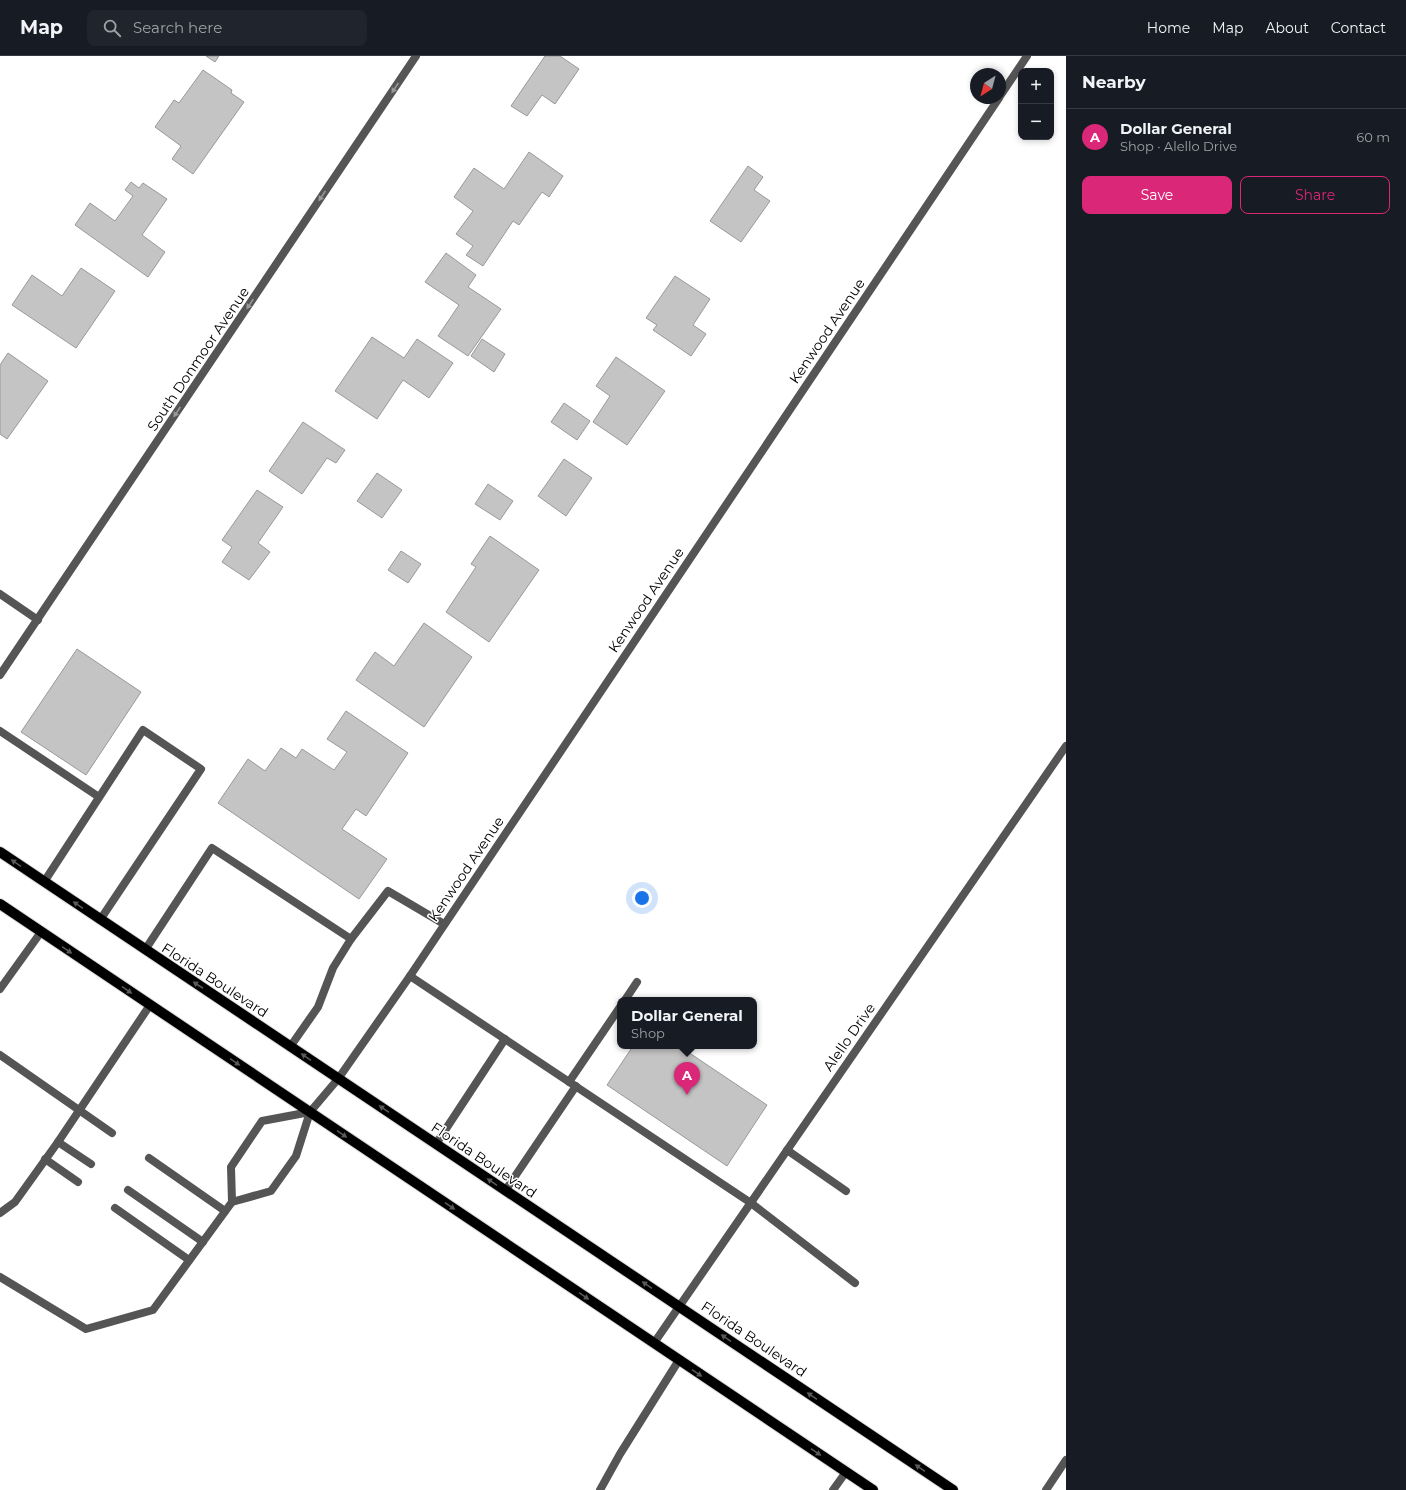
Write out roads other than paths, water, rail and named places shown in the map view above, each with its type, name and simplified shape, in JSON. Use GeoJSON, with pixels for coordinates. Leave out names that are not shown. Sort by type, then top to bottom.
{"type":"FeatureCollection","features":[{"type":"Feature","properties":{"kind":"main road","name":"Florida Boulevard"},"geometry":{"type":"LineString","coordinates":[[0,852],[952,1490]]}},
{"type":"Feature","properties":{"kind":"main road"},"geometry":{"type":"LineString","coordinates":[[0,904],[873,1490]]}},
{"type":"Feature","properties":{"kind":"street","name":"South Donmoor Avenue"},"geometry":{"type":"LineString","coordinates":[[0,675],[416,56]]}},
{"type":"Feature","properties":{"kind":"street","name":"Kenwood Avenue"},"geometry":{"type":"LineString","coordinates":[[1006,87],[1027,56]]}},
{"type":"Feature","properties":{"kind":"street","name":"Kenwood Avenue"},"geometry":{"type":"LineString","coordinates":[[310,1112],[338,1079],[410,976],[994,104]]}},
{"type":"Feature","properties":{"kind":"street"},"geometry":{"type":"LineString","coordinates":[[0,594],[38,620]]}},
{"type":"Feature","properties":{"kind":"street"},"geometry":{"type":"LineString","coordinates":[[44,882],[143,730],[201,769],[100,920]]}},
{"type":"Feature","properties":{"kind":"street"},"geometry":{"type":"LineString","coordinates":[[0,731],[99,797]]}},
{"type":"Feature","properties":{"kind":"street","name":"Alello Drive"},"geometry":{"type":"LineString","coordinates":[[654,1343],[1066,746]]}},
{"type":"Feature","properties":{"kind":"street"},"geometry":{"type":"LineString","coordinates":[[145,950],[212,848],[351,939]]}},
{"type":"Feature","properties":{"kind":"street"},"geometry":{"type":"LineString","coordinates":[[290,1046],[318,1008],[333,968],[351,939],[388,891],[444,924]]}},
{"type":"Feature","properties":{"kind":"street"},"geometry":{"type":"LineString","coordinates":[[0,989],[41,932]]}},
{"type":"Feature","properties":{"kind":"street"},"geometry":{"type":"LineString","coordinates":[[410,976],[751,1202],[856,1283]]}},
{"type":"Feature","properties":{"kind":"street"},"geometry":{"type":"LineString","coordinates":[[627,997],[637,982]]}},
{"type":"Feature","properties":{"kind":"street"},"geometry":{"type":"LineString","coordinates":[[0,1213],[14,1202],[58,1142],[150,1005]]}},
{"type":"Feature","properties":{"kind":"street"},"geometry":{"type":"LineString","coordinates":[[505,1191],[617,1012]]}},
{"type":"Feature","properties":{"kind":"street"},"geometry":{"type":"LineString","coordinates":[[436,1144],[504,1039]]}},
{"type":"Feature","properties":{"kind":"street"},"geometry":{"type":"LineString","coordinates":[[0,1055],[112,1133]]}},
{"type":"Feature","properties":{"kind":"street"},"geometry":{"type":"LineString","coordinates":[[0,1277],[86,1330],[153,1310],[232,1202],[271,1191],[296,1156],[310,1112],[262,1121],[232,1167],[232,1202]]}},
{"type":"Feature","properties":{"kind":"street"},"geometry":{"type":"LineString","coordinates":[[58,1142],[91,1164]]}},
{"type":"Feature","properties":{"kind":"street"},"geometry":{"type":"LineString","coordinates":[[787,1150],[846,1191]]}},
{"type":"Feature","properties":{"kind":"street"},"geometry":{"type":"LineString","coordinates":[[149,1158],[225,1211]]}},
{"type":"Feature","properties":{"kind":"street"},"geometry":{"type":"LineString","coordinates":[[45,1159],[78,1182]]}},
{"type":"Feature","properties":{"kind":"street"},"geometry":{"type":"LineString","coordinates":[[128,1190],[203,1242]]}},
{"type":"Feature","properties":{"kind":"street"},"geometry":{"type":"LineString","coordinates":[[115,1208],[189,1260]]}},
{"type":"Feature","properties":{"kind":"street"},"geometry":{"type":"LineString","coordinates":[[600,1490],[620,1454],[679,1360]]}},
{"type":"Feature","properties":{"kind":"street"},"geometry":{"type":"LineString","coordinates":[[1046,1490],[1066,1460]]}},
{"type":"Feature","properties":{"kind":"street"},"geometry":{"type":"LineString","coordinates":[[833,1490],[846,1472]]}},
{"type":"Feature","properties":{"kind":"place","name":"Dollar General"},"geometry":{"type":"Point","coordinates":[687,1095]}}]}
